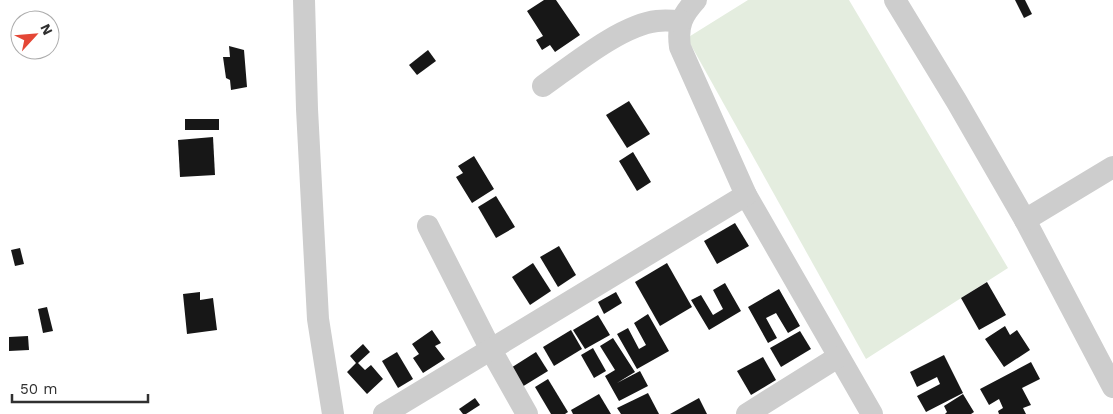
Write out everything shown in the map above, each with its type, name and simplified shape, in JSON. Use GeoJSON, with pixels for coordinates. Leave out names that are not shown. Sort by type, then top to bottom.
{"type":"FeatureCollection","features":[{"type":"Feature","properties":{"kind":"street"},"geometry":{"type":"LineString","coordinates":[[304,0],[307,109],[318,319],[333,414]]}},
{"type":"Feature","properties":{"kind":"street"},"geometry":{"type":"LineString","coordinates":[[696,0],[681,21],[678,34],[680,47],[746,195],[872,414]]}},
{"type":"Feature","properties":{"kind":"street"},"geometry":{"type":"LineString","coordinates":[[895,0],[1025,220],[1113,388]]}},
{"type":"Feature","properties":{"kind":"street"},"geometry":{"type":"LineString","coordinates":[[542,86],[607,41],[635,27],[656,21],[681,21]]}},
{"type":"Feature","properties":{"kind":"street"},"geometry":{"type":"LineString","coordinates":[[1025,220],[1113,167]]}},
{"type":"Feature","properties":{"kind":"street"},"geometry":{"type":"LineString","coordinates":[[384,414],[746,195]]}},
{"type":"Feature","properties":{"kind":"street"},"geometry":{"type":"LineString","coordinates":[[428,226],[491,350],[527,414]]}},
{"type":"Feature","properties":{"kind":"street"},"geometry":{"type":"LineString","coordinates":[[747,414],[838,357]]}},
{"type":"Feature","properties":{"kind":"shaded area"},"geometry":{"type":"Polygon","coordinates":[[[748,0],[849,0],[1008,268],[866,359],[687,38],[748,0]]]}},
{"type":"Feature","properties":{"kind":"building"},"geometry":{"type":"Polygon","coordinates":[[[544,0],[556,0],[580,35],[555,52],[550,45],[542,50],[536,40],[543,36],[527,11],[544,0]]]}},
{"type":"Feature","properties":{"kind":"building"},"geometry":{"type":"Polygon","coordinates":[[[1015,0],[1025,0],[1032,14],[1024,18],[1015,0]]]}},
{"type":"Feature","properties":{"kind":"building"},"geometry":{"type":"Polygon","coordinates":[[[229,46],[244,50],[247,87],[231,90],[230,80],[226,78],[223,57],[230,57],[229,46]]]}},
{"type":"Feature","properties":{"kind":"building"},"geometry":{"type":"Polygon","coordinates":[[[428,50],[436,61],[417,75],[409,65],[428,50]]]}},
{"type":"Feature","properties":{"kind":"building"},"geometry":{"type":"Polygon","coordinates":[[[629,101],[650,134],[627,148],[606,115],[629,101]]]}},
{"type":"Feature","properties":{"kind":"building"},"geometry":{"type":"Polygon","coordinates":[[[185,119],[219,119],[219,130],[185,130],[185,119]]]}},
{"type":"Feature","properties":{"kind":"building"},"geometry":{"type":"Polygon","coordinates":[[[213,137],[215,175],[180,177],[178,140],[213,137]]]}},
{"type":"Feature","properties":{"kind":"building"},"geometry":{"type":"Polygon","coordinates":[[[633,152],[651,182],[637,191],[619,161],[633,152]]]}},
{"type":"Feature","properties":{"kind":"building"},"geometry":{"type":"Polygon","coordinates":[[[474,156],[494,189],[472,203],[456,177],[463,173],[458,166],[474,156]]]}},
{"type":"Feature","properties":{"kind":"building"},"geometry":{"type":"Polygon","coordinates":[[[496,196],[515,227],[496,238],[478,207],[496,196]]]}},
{"type":"Feature","properties":{"kind":"building"},"geometry":{"type":"Polygon","coordinates":[[[735,223],[749,246],[717,264],[704,241],[735,223]]]}},
{"type":"Feature","properties":{"kind":"building"},"geometry":{"type":"Polygon","coordinates":[[[559,246],[576,275],[558,287],[540,257],[559,246]]]}},
{"type":"Feature","properties":{"kind":"building"},"geometry":{"type":"Polygon","coordinates":[[[20,248],[24,264],[15,266],[11,250],[20,248]]]}},
{"type":"Feature","properties":{"kind":"building"},"geometry":{"type":"Polygon","coordinates":[[[533,263],[551,291],[530,305],[512,277],[533,263]]]}},
{"type":"Feature","properties":{"kind":"building"},"geometry":{"type":"Polygon","coordinates":[[[667,263],[692,307],[660,326],[635,282],[667,263]]]}},
{"type":"Feature","properties":{"kind":"building"},"geometry":{"type":"Polygon","coordinates":[[[987,282],[1006,315],[979,330],[961,298],[987,282]]]}},
{"type":"Feature","properties":{"kind":"building"},"geometry":{"type":"Polygon","coordinates":[[[725,283],[741,311],[709,330],[691,300],[701,295],[713,315],[723,309],[713,290],[725,283]]]}},
{"type":"Feature","properties":{"kind":"building"},"geometry":{"type":"Polygon","coordinates":[[[779,289],[800,326],[788,333],[776,313],[766,318],[777,338],[768,343],[748,307],[779,289]]]}},
{"type":"Feature","properties":{"kind":"building"},"geometry":{"type":"Polygon","coordinates":[[[200,292],[200,300],[213,298],[217,330],[187,334],[183,294],[200,292]]]}},
{"type":"Feature","properties":{"kind":"building"},"geometry":{"type":"Polygon","coordinates":[[[616,292],[622,303],[604,314],[598,302],[616,292]]]}},
{"type":"Feature","properties":{"kind":"building"},"geometry":{"type":"Polygon","coordinates":[[[47,307],[53,331],[43,333],[38,309],[47,307]]]}},
{"type":"Feature","properties":{"kind":"building"},"geometry":{"type":"Polygon","coordinates":[[[648,314],[669,351],[637,369],[617,334],[628,328],[639,349],[646,345],[634,323],[648,314]]]}},
{"type":"Feature","properties":{"kind":"building"},"geometry":{"type":"Polygon","coordinates":[[[598,315],[610,335],[585,349],[573,330],[598,315]]]}},
{"type":"Feature","properties":{"kind":"building"},"geometry":{"type":"Polygon","coordinates":[[[1005,326],[1010,335],[1017,330],[1030,350],[1004,367],[985,339],[1005,326]]]}},
{"type":"Feature","properties":{"kind":"building"},"geometry":{"type":"Polygon","coordinates":[[[432,330],[441,343],[435,346],[445,359],[423,373],[413,358],[419,354],[412,344],[432,330]]]}},
{"type":"Feature","properties":{"kind":"building"},"geometry":{"type":"Polygon","coordinates":[[[571,330],[582,349],[554,366],[543,347],[571,330]]]}},
{"type":"Feature","properties":{"kind":"building"},"geometry":{"type":"Polygon","coordinates":[[[800,331],[811,349],[781,367],[770,348],[800,331]]]}},
{"type":"Feature","properties":{"kind":"building"},"geometry":{"type":"Polygon","coordinates":[[[28,336],[29,350],[9,351],[9,337],[28,336]]]}},
{"type":"Feature","properties":{"kind":"building"},"geometry":{"type":"Polygon","coordinates":[[[613,338],[635,372],[617,383],[640,371],[648,386],[619,401],[605,376],[615,370],[600,346],[613,338]]]}},
{"type":"Feature","properties":{"kind":"building"},"geometry":{"type":"Polygon","coordinates":[[[363,344],[370,352],[358,363],[365,370],[371,365],[383,379],[367,394],[347,372],[356,363],[350,356],[363,344]]]}},
{"type":"Feature","properties":{"kind":"building"},"geometry":{"type":"Polygon","coordinates":[[[593,348],[606,371],[594,378],[581,355],[593,348]]]}},
{"type":"Feature","properties":{"kind":"building"},"geometry":{"type":"Polygon","coordinates":[[[397,352],[413,379],[398,388],[382,361],[397,352]]]}},
{"type":"Feature","properties":{"kind":"building"},"geometry":{"type":"Polygon","coordinates":[[[536,352],[548,371],[517,390],[506,371],[536,352]]]}},
{"type":"Feature","properties":{"kind":"building"},"geometry":{"type":"Polygon","coordinates":[[[944,355],[963,393],[926,412],[917,396],[940,384],[937,377],[917,387],[910,372],[944,355]]]}},
{"type":"Feature","properties":{"kind":"building"},"geometry":{"type":"Polygon","coordinates":[[[763,357],[776,380],[751,395],[737,371],[763,357]]]}},
{"type":"Feature","properties":{"kind":"building"},"geometry":{"type":"Polygon","coordinates":[[[1031,362],[1040,379],[1022,388],[1031,405],[1023,408],[1026,414],[999,414],[998,411],[1003,408],[999,399],[989,405],[980,389],[1031,362]]]}},
{"type":"Feature","properties":{"kind":"building"},"geometry":{"type":"Polygon","coordinates":[[[548,379],[568,412],[565,414],[551,414],[535,387],[548,379]]]}},
{"type":"Feature","properties":{"kind":"building"},"geometry":{"type":"Polygon","coordinates":[[[648,393],[659,414],[621,414],[617,408],[648,393]]]}},
{"type":"Feature","properties":{"kind":"building"},"geometry":{"type":"Polygon","coordinates":[[[599,394],[611,414],[573,414],[571,410],[599,394]]]}},
{"type":"Feature","properties":{"kind":"building"},"geometry":{"type":"Polygon","coordinates":[[[963,394],[974,412],[971,414],[945,414],[947,412],[944,406],[963,394]]]}},
{"type":"Feature","properties":{"kind":"building"},"geometry":{"type":"Polygon","coordinates":[[[475,398],[480,405],[463,414],[459,409],[475,398]]]}},
{"type":"Feature","properties":{"kind":"building"},"geometry":{"type":"Polygon","coordinates":[[[699,398],[707,414],[670,414],[699,398]]]}}]}
